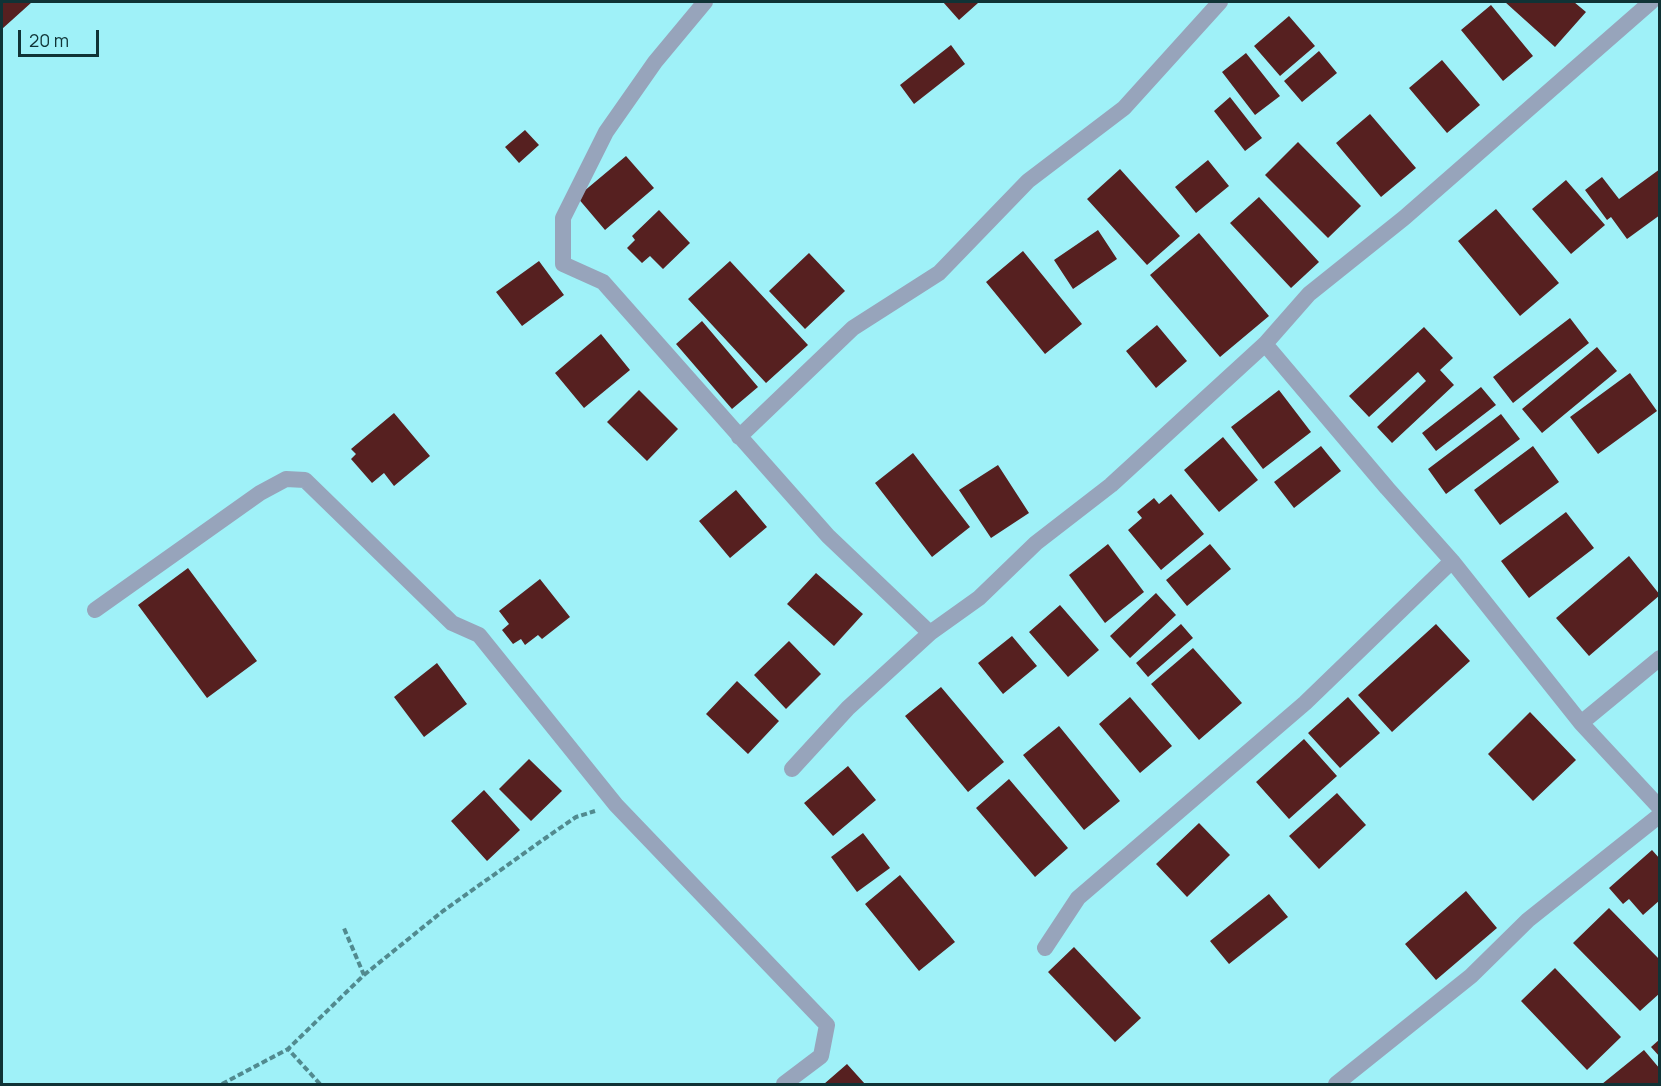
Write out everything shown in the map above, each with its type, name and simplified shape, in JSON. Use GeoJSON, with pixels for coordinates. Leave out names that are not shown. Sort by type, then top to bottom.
{"type":"FeatureCollection","features":[{"type":"Feature","properties":{"kind":"street"},"geometry":{"type":"LineString","coordinates":[[705,2],[656,62],[606,132],[563,218],[563,264],[603,282],[828,536],[930,633]]}},
{"type":"Feature","properties":{"kind":"street"},"geometry":{"type":"LineString","coordinates":[[739,437],[854,328],[939,273],[1028,181],[1124,108],[1220,2]]}},
{"type":"Feature","properties":{"kind":"street"},"geometry":{"type":"LineString","coordinates":[[792,769],[848,708],[930,633],[979,598],[1036,543],[1111,485],[1265,344],[1309,294],[1404,218],[1651,2]]}},
{"type":"Feature","properties":{"kind":"street"},"geometry":{"type":"LineString","coordinates":[[1265,344],[1452,561],[1581,723],[1659,808]]}},
{"type":"Feature","properties":{"kind":"street"},"geometry":{"type":"LineString","coordinates":[[95,610],[260,493],[286,479],[305,480],[452,623],[479,635],[616,805],[827,1026],[822,1056],[784,1084]]}},
{"type":"Feature","properties":{"kind":"street"},"geometry":{"type":"LineString","coordinates":[[1045,948],[1078,898],[1305,703],[1452,561]]}},
{"type":"Feature","properties":{"kind":"street"},"geometry":{"type":"LineString","coordinates":[[1581,723],[1659,658]]}},
{"type":"Feature","properties":{"kind":"street"},"geometry":{"type":"LineString","coordinates":[[1336,1084],[1471,976],[1528,920],[1659,815]]}},
{"type":"Feature","properties":{"kind":"path"},"geometry":{"type":"LineString","coordinates":[[222,1084],[288,1049],[364,975],[443,911],[576,817],[616,805]]}},
{"type":"Feature","properties":{"kind":"path"},"geometry":{"type":"LineString","coordinates":[[343,926],[364,975]]}},
{"type":"Feature","properties":{"kind":"path"},"geometry":{"type":"LineString","coordinates":[[288,1049],[321,1084]]}},
{"type":"Feature","properties":{"kind":"building"},"geometry":{"type":"Polygon","coordinates":[[[2,2],[32,2],[2,29],[2,2]]]}},
{"type":"Feature","properties":{"kind":"building"},"geometry":{"type":"Polygon","coordinates":[[[943,2],[977,2],[978,3],[959,20],[943,2]]]}},
{"type":"Feature","properties":{"kind":"building"},"geometry":{"type":"Polygon","coordinates":[[[1505,2],[1574,2],[1586,12],[1555,47],[1505,2]]]}},
{"type":"Feature","properties":{"kind":"building"},"geometry":{"type":"Polygon","coordinates":[[[1491,5],[1533,56],[1503,81],[1461,30],[1491,5]]]}},
{"type":"Feature","properties":{"kind":"building"},"geometry":{"type":"Polygon","coordinates":[[[1289,16],[1315,46],[1280,76],[1254,46],[1289,16]]]}},
{"type":"Feature","properties":{"kind":"building"},"geometry":{"type":"Polygon","coordinates":[[[951,45],[965,64],[914,104],[900,85],[951,45]]]}},
{"type":"Feature","properties":{"kind":"building"},"geometry":{"type":"Polygon","coordinates":[[[1319,51],[1337,73],[1302,102],[1284,81],[1319,51]]]}},
{"type":"Feature","properties":{"kind":"building"},"geometry":{"type":"Polygon","coordinates":[[[1246,53],[1280,96],[1255,115],[1222,72],[1246,53]]]}},
{"type":"Feature","properties":{"kind":"building"},"geometry":{"type":"Polygon","coordinates":[[[1442,60],[1480,105],[1447,133],[1409,88],[1442,60]]]}},
{"type":"Feature","properties":{"kind":"building"},"geometry":{"type":"Polygon","coordinates":[[[1230,97],[1262,138],[1245,151],[1214,111],[1230,97]]]}},
{"type":"Feature","properties":{"kind":"building"},"geometry":{"type":"Polygon","coordinates":[[[1370,114],[1416,168],[1381,197],[1336,143],[1370,114]]]}},
{"type":"Feature","properties":{"kind":"building"},"geometry":{"type":"Polygon","coordinates":[[[525,130],[539,145],[519,163],[505,147],[525,130]]]}},
{"type":"Feature","properties":{"kind":"building"},"geometry":{"type":"Polygon","coordinates":[[[1298,142],[1361,206],[1328,238],[1265,175],[1298,142]]]}},
{"type":"Feature","properties":{"kind":"building"},"geometry":{"type":"Polygon","coordinates":[[[626,156],[654,188],[605,230],[577,197],[626,156]]]}},
{"type":"Feature","properties":{"kind":"building"},"geometry":{"type":"Polygon","coordinates":[[[1208,160],[1229,186],[1196,213],[1175,187],[1208,160]]]}},
{"type":"Feature","properties":{"kind":"building"},"geometry":{"type":"Polygon","coordinates":[[[1120,169],[1180,236],[1147,265],[1087,199],[1120,169]]]}},
{"type":"Feature","properties":{"kind":"building"},"geometry":{"type":"Polygon","coordinates":[[[1660,169],[1660,215],[1627,239],[1611,217],[1607,220],[1585,190],[1602,177],[1619,199],[1660,169]]]}},
{"type":"Feature","properties":{"kind":"building"},"geometry":{"type":"Polygon","coordinates":[[[1566,180],[1605,225],[1571,254],[1532,209],[1566,180]]]}},
{"type":"Feature","properties":{"kind":"building"},"geometry":{"type":"Polygon","coordinates":[[[1259,197],[1319,262],[1291,288],[1230,223],[1259,197]]]}},
{"type":"Feature","properties":{"kind":"building"},"geometry":{"type":"Polygon","coordinates":[[[1496,209],[1559,283],[1520,316],[1458,241],[1496,209]]]}},
{"type":"Feature","properties":{"kind":"building"},"geometry":{"type":"Polygon","coordinates":[[[659,210],[690,243],[663,269],[650,256],[642,263],[627,248],[635,240],[632,236],[659,210]]]}},
{"type":"Feature","properties":{"kind":"building"},"geometry":{"type":"Polygon","coordinates":[[[1098,230],[1117,259],[1073,289],[1054,260],[1098,230]]]}},
{"type":"Feature","properties":{"kind":"building"},"geometry":{"type":"Polygon","coordinates":[[[1199,233],[1269,316],[1220,357],[1150,275],[1199,233]]]}},
{"type":"Feature","properties":{"kind":"building"},"geometry":{"type":"Polygon","coordinates":[[[1023,251],[1082,324],[1045,354],[986,282],[1023,251]]]}},
{"type":"Feature","properties":{"kind":"building"},"geometry":{"type":"Polygon","coordinates":[[[809,253],[845,291],[805,329],[769,291],[809,253]]]}},
{"type":"Feature","properties":{"kind":"building"},"geometry":{"type":"Polygon","coordinates":[[[539,261],[564,295],[522,326],[496,292],[539,261]]]}},
{"type":"Feature","properties":{"kind":"building"},"geometry":{"type":"Polygon","coordinates":[[[730,261],[808,345],[766,383],[688,299],[730,261]]]}},
{"type":"Feature","properties":{"kind":"building"},"geometry":{"type":"Polygon","coordinates":[[[1570,318],[1589,343],[1513,403],[1493,377],[1570,318]]]}},
{"type":"Feature","properties":{"kind":"building"},"geometry":{"type":"Polygon","coordinates":[[[702,321],[758,387],[732,409],[676,344],[702,321]]]}},
{"type":"Feature","properties":{"kind":"building"},"geometry":{"type":"Polygon","coordinates":[[[1157,325],[1187,361],[1156,388],[1126,351],[1157,325]]]}},
{"type":"Feature","properties":{"kind":"building"},"geometry":{"type":"Polygon","coordinates":[[[1424,327],[1453,358],[1440,370],[1454,385],[1392,443],[1377,427],[1426,381],[1418,372],[1369,417],[1349,396],[1424,327]]]}},
{"type":"Feature","properties":{"kind":"building"},"geometry":{"type":"Polygon","coordinates":[[[601,334],[630,370],[584,408],[555,373],[601,334]]]}},
{"type":"Feature","properties":{"kind":"building"},"geometry":{"type":"Polygon","coordinates":[[[1597,347],[1617,371],[1542,433],[1522,409],[1597,347]]]}},
{"type":"Feature","properties":{"kind":"building"},"geometry":{"type":"Polygon","coordinates":[[[1630,373],[1657,411],[1598,454],[1570,417],[1630,373]]]}},
{"type":"Feature","properties":{"kind":"building"},"geometry":{"type":"Polygon","coordinates":[[[1481,387],[1496,405],[1436,451],[1422,433],[1481,387]]]}},
{"type":"Feature","properties":{"kind":"building"},"geometry":{"type":"Polygon","coordinates":[[[639,390],[678,429],[647,461],[607,422],[639,390]]]}},
{"type":"Feature","properties":{"kind":"building"},"geometry":{"type":"Polygon","coordinates":[[[1279,390],[1311,432],[1263,469],[1231,427],[1279,390]]]}},
{"type":"Feature","properties":{"kind":"building"},"geometry":{"type":"Polygon","coordinates":[[[394,413],[430,456],[394,486],[384,473],[372,483],[351,459],[356,454],[351,449],[394,413]]]}},
{"type":"Feature","properties":{"kind":"building"},"geometry":{"type":"Polygon","coordinates":[[[1501,414],[1520,439],[1446,494],[1428,469],[1501,414]]]}},
{"type":"Feature","properties":{"kind":"building"},"geometry":{"type":"Polygon","coordinates":[[[1223,437],[1258,480],[1219,512],[1184,470],[1223,437]]]}},
{"type":"Feature","properties":{"kind":"building"},"geometry":{"type":"Polygon","coordinates":[[[1321,446],[1341,471],[1294,508],[1274,482],[1321,446]]]}},
{"type":"Feature","properties":{"kind":"building"},"geometry":{"type":"Polygon","coordinates":[[[1533,446],[1559,482],[1500,525],[1474,490],[1533,446]]]}},
{"type":"Feature","properties":{"kind":"building"},"geometry":{"type":"Polygon","coordinates":[[[913,453],[970,527],[932,557],[875,483],[913,453]]]}},
{"type":"Feature","properties":{"kind":"building"},"geometry":{"type":"Polygon","coordinates":[[[998,465],[1029,513],[991,538],[959,490],[998,465]]]}},
{"type":"Feature","properties":{"kind":"building"},"geometry":{"type":"Polygon","coordinates":[[[736,490],[767,527],[730,558],[699,521],[736,490]]]}},
{"type":"Feature","properties":{"kind":"building"},"geometry":{"type":"Polygon","coordinates":[[[1171,494],[1204,534],[1161,570],[1128,530],[1142,518],[1137,512],[1154,498],[1159,504],[1171,494]]]}},
{"type":"Feature","properties":{"kind":"building"},"geometry":{"type":"Polygon","coordinates":[[[1566,512],[1594,548],[1529,598],[1501,561],[1566,512]]]}},
{"type":"Feature","properties":{"kind":"building"},"geometry":{"type":"Polygon","coordinates":[[[1108,544],[1144,592],[1105,623],[1069,575],[1108,544]]]}},
{"type":"Feature","properties":{"kind":"building"},"geometry":{"type":"Polygon","coordinates":[[[1210,544],[1231,569],[1187,606],[1166,580],[1210,544]]]}},
{"type":"Feature","properties":{"kind":"building"},"geometry":{"type":"Polygon","coordinates":[[[1629,556],[1660,595],[1589,656],[1556,618],[1629,556]]]}},
{"type":"Feature","properties":{"kind":"building"},"geometry":{"type":"Polygon","coordinates":[[[188,568],[257,661],[207,698],[138,605],[188,568]]]}},
{"type":"Feature","properties":{"kind":"building"},"geometry":{"type":"Polygon","coordinates":[[[816,573],[863,614],[834,646],[787,604],[816,573]]]}},
{"type":"Feature","properties":{"kind":"building"},"geometry":{"type":"Polygon","coordinates":[[[540,579],[570,617],[542,639],[538,635],[525,645],[521,639],[513,644],[502,630],[509,624],[499,611],[540,579]]]}},
{"type":"Feature","properties":{"kind":"building"},"geometry":{"type":"Polygon","coordinates":[[[1156,593],[1176,615],[1130,658],[1110,636],[1156,593]]]}},
{"type":"Feature","properties":{"kind":"building"},"geometry":{"type":"Polygon","coordinates":[[[1060,605],[1099,650],[1068,677],[1029,632],[1060,605]]]}},
{"type":"Feature","properties":{"kind":"building"},"geometry":{"type":"Polygon","coordinates":[[[1181,624],[1193,638],[1148,677],[1136,663],[1181,624]]]}},
{"type":"Feature","properties":{"kind":"building"},"geometry":{"type":"Polygon","coordinates":[[[1436,624],[1470,661],[1392,732],[1358,695],[1436,624]]]}},
{"type":"Feature","properties":{"kind":"building"},"geometry":{"type":"Polygon","coordinates":[[[1012,636],[1037,666],[1003,694],[978,663],[1012,636]]]}},
{"type":"Feature","properties":{"kind":"building"},"geometry":{"type":"Polygon","coordinates":[[[789,641],[821,674],[786,709],[754,675],[789,641]]]}},
{"type":"Feature","properties":{"kind":"building"},"geometry":{"type":"Polygon","coordinates":[[[1193,648],[1242,703],[1199,740],[1151,684],[1193,648]]]}},
{"type":"Feature","properties":{"kind":"building"},"geometry":{"type":"Polygon","coordinates":[[[437,663],[467,704],[424,737],[394,697],[437,663]]]}},
{"type":"Feature","properties":{"kind":"building"},"geometry":{"type":"Polygon","coordinates":[[[737,681],[779,721],[748,754],[706,714],[737,681]]]}},
{"type":"Feature","properties":{"kind":"building"},"geometry":{"type":"Polygon","coordinates":[[[941,687],[1004,762],[968,792],[905,716],[941,687]]]}},
{"type":"Feature","properties":{"kind":"building"},"geometry":{"type":"Polygon","coordinates":[[[1130,697],[1172,746],[1140,773],[1099,724],[1130,697]]]}},
{"type":"Feature","properties":{"kind":"building"},"geometry":{"type":"Polygon","coordinates":[[[1348,697],[1380,733],[1340,768],[1308,733],[1348,697]]]}},
{"type":"Feature","properties":{"kind":"building"},"geometry":{"type":"Polygon","coordinates":[[[1530,712],[1576,760],[1533,801],[1488,754],[1530,712]]]}},
{"type":"Feature","properties":{"kind":"building"},"geometry":{"type":"Polygon","coordinates":[[[1059,726],[1120,801],[1084,830],[1023,755],[1059,726]]]}},
{"type":"Feature","properties":{"kind":"building"},"geometry":{"type":"Polygon","coordinates":[[[1304,739],[1337,776],[1289,819],[1256,782],[1304,739]]]}},
{"type":"Feature","properties":{"kind":"building"},"geometry":{"type":"Polygon","coordinates":[[[529,759],[562,791],[531,821],[499,789],[529,759]]]}},
{"type":"Feature","properties":{"kind":"building"},"geometry":{"type":"Polygon","coordinates":[[[848,766],[876,800],[833,836],[804,803],[848,766]]]}},
{"type":"Feature","properties":{"kind":"building"},"geometry":{"type":"Polygon","coordinates":[[[1009,779],[1068,848],[1035,877],[976,808],[1009,779]]]}},
{"type":"Feature","properties":{"kind":"building"},"geometry":{"type":"Polygon","coordinates":[[[484,790],[520,830],[487,861],[451,821],[484,790]]]}},
{"type":"Feature","properties":{"kind":"building"},"geometry":{"type":"Polygon","coordinates":[[[1337,793],[1366,825],[1319,869],[1289,836],[1337,793]]]}},
{"type":"Feature","properties":{"kind":"building"},"geometry":{"type":"Polygon","coordinates":[[[1199,823],[1230,855],[1187,897],[1156,864],[1199,823]]]}},
{"type":"Feature","properties":{"kind":"building"},"geometry":{"type":"Polygon","coordinates":[[[863,833],[890,868],[857,892],[831,857],[863,833]]]}},
{"type":"Feature","properties":{"kind":"building"},"geometry":{"type":"Polygon","coordinates":[[[1652,850],[1660,859],[1660,900],[1643,915],[1629,899],[1623,904],[1609,888],[1652,850]]]}},
{"type":"Feature","properties":{"kind":"building"},"geometry":{"type":"Polygon","coordinates":[[[900,875],[955,942],[919,971],[865,904],[900,875]]]}},
{"type":"Feature","properties":{"kind":"building"},"geometry":{"type":"Polygon","coordinates":[[[1466,891],[1497,928],[1436,980],[1405,944],[1466,891]]]}},
{"type":"Feature","properties":{"kind":"building"},"geometry":{"type":"Polygon","coordinates":[[[1269,894],[1288,917],[1229,964],[1210,941],[1269,894]]]}},
{"type":"Feature","properties":{"kind":"building"},"geometry":{"type":"Polygon","coordinates":[[[1609,908],[1660,960],[1660,993],[1640,1011],[1573,943],[1609,908]]]}},
{"type":"Feature","properties":{"kind":"building"},"geometry":{"type":"Polygon","coordinates":[[[1074,947],[1141,1018],[1115,1042],[1048,972],[1074,947]]]}},
{"type":"Feature","properties":{"kind":"building"},"geometry":{"type":"Polygon","coordinates":[[[1555,968],[1621,1037],[1587,1070],[1521,1001],[1555,968]]]}},
{"type":"Feature","properties":{"kind":"building"},"geometry":{"type":"Polygon","coordinates":[[[1660,1039],[1660,1057],[1651,1047],[1660,1039]]]}},
{"type":"Feature","properties":{"kind":"building"},"geometry":{"type":"Polygon","coordinates":[[[1644,1050],[1660,1069],[1660,1082],[1656,1084],[1602,1084],[1644,1050]]]}},
{"type":"Feature","properties":{"kind":"building"},"geometry":{"type":"Polygon","coordinates":[[[847,1064],[865,1084],[824,1084],[847,1064]]]}}]}
